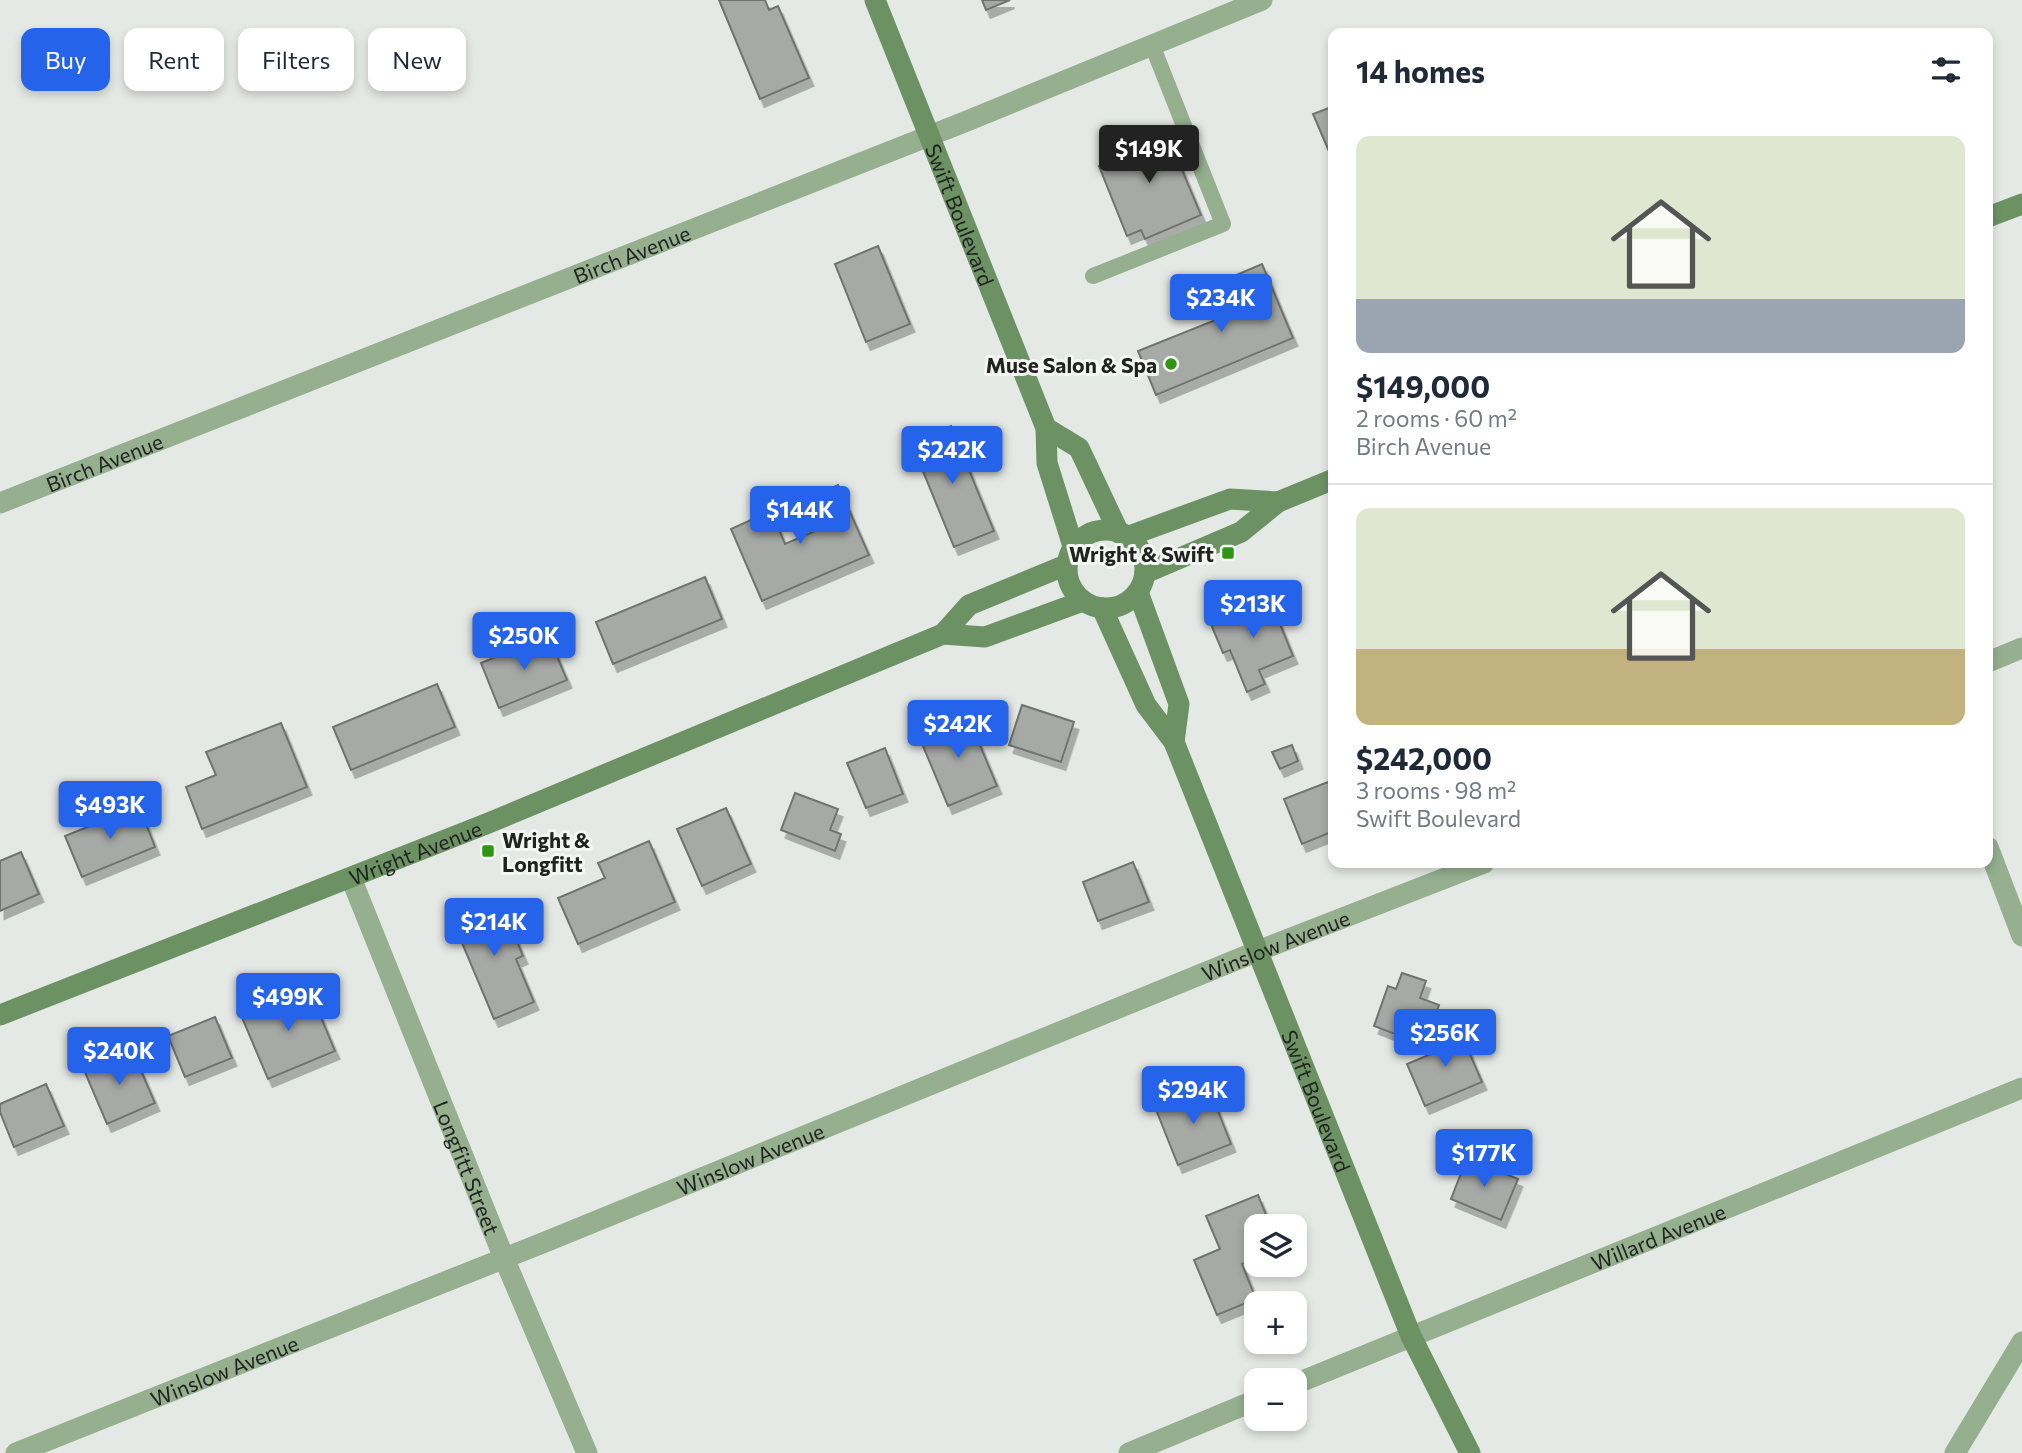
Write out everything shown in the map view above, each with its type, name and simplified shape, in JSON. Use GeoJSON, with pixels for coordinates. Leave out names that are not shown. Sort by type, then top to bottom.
{"type":"FeatureCollection","features":[{"type":"Feature","properties":{"kind":"main road","name":"Swift Boulevard"},"geometry":{"type":"LineString","coordinates":[[875,0],[1046,428],[1047,463],[1070,555]]}},
{"type":"Feature","properties":{"kind":"main road"},"geometry":{"type":"LineString","coordinates":[[1993,215],[2022,204]]}},
{"type":"Feature","properties":{"kind":"main road"},"geometry":{"type":"LineString","coordinates":[[1046,428],[1079,449],[1124,534],[1142,552],[1142,582]]}},
{"type":"Feature","properties":{"kind":"main road"},"geometry":{"type":"LineString","coordinates":[[1278,502],[1230,499],[1124,534],[1109,529],[1089,533],[1070,555],[1069,586],[1092,605],[1122,605],[1142,582],[1241,532],[1278,502],[1328,481]]}},
{"type":"Feature","properties":{"kind":"main road","name":"Wright Avenue"},"geometry":{"type":"LineString","coordinates":[[0,1015],[351,878],[943,634],[970,605],[1070,555]]}},
{"type":"Feature","properties":{"kind":"main road","name":"Swift Boulevard"},"geometry":{"type":"LineString","coordinates":[[1142,582],[1179,704],[1174,742]]}},
{"type":"Feature","properties":{"kind":"main road","name":"Swift Boulevard"},"geometry":{"type":"LineString","coordinates":[[1092,605],[1146,705],[1174,742],[1411,1336],[1470,1453]]}},
{"type":"Feature","properties":{"kind":"main road","name":"Wright Avenue"},"geometry":{"type":"LineString","coordinates":[[943,634],[985,637],[1092,605]]}},
{"type":"Feature","properties":{"kind":"street","name":"Birch Avenue"},"geometry":{"type":"LineString","coordinates":[[0,503],[929,136],[1262,0]]}},
{"type":"Feature","properties":{"kind":"street"},"geometry":{"type":"LineString","coordinates":[[1993,660],[2022,648]]}},
{"type":"Feature","properties":{"kind":"street"},"geometry":{"type":"LineString","coordinates":[[1993,860],[2022,936]]}},
{"type":"Feature","properties":{"kind":"street","name":"Winslow Avenue"},"geometry":{"type":"LineString","coordinates":[[16,1453],[505,1258],[1258,951],[1471,868]]}},
{"type":"Feature","properties":{"kind":"street","name":"Longfitt Street"},"geometry":{"type":"LineString","coordinates":[[351,878],[587,1453]]}},
{"type":"Feature","properties":{"kind":"street","name":"Willard Avenue"},"geometry":{"type":"LineString","coordinates":[[1307,1379],[2022,1088]]}},
{"type":"Feature","properties":{"kind":"street"},"geometry":{"type":"LineString","coordinates":[[1955,1453],[2022,1342]]}},
{"type":"Feature","properties":{"kind":"street"},"geometry":{"type":"LineString","coordinates":[[1129,1453],[1244,1405]]}},
{"type":"Feature","properties":{"kind":"lane"},"geometry":{"type":"LineString","coordinates":[[1093,276],[1223,224],[1152,45]]}},
{"type":"Feature","properties":{"kind":"building"},"geometry":{"type":"Polygon","coordinates":[[[719,0],[765,0],[769,10],[778,6],[809,78],[760,99],[719,0]]]}},
{"type":"Feature","properties":{"kind":"building"},"geometry":{"type":"Polygon","coordinates":[[[982,0],[1010,0],[986,10],[982,0]]]}},
{"type":"Feature","properties":{"kind":"building"},"geometry":{"type":"Polygon","coordinates":[[[1328,108],[1328,149],[1313,114],[1328,108]]]}},
{"type":"Feature","properties":{"kind":"building"},"geometry":{"type":"Polygon","coordinates":[[[1164,127],[1201,215],[1145,239],[1141,230],[1127,236],[1099,166],[1112,161],[1108,150],[1164,127]]]}},
{"type":"Feature","properties":{"kind":"building"},"geometry":{"type":"Polygon","coordinates":[[[878,246],[910,324],[866,342],[835,264],[878,246]]]}},
{"type":"Feature","properties":{"kind":"building"},"geometry":{"type":"Polygon","coordinates":[[[1262,264],[1293,338],[1156,395],[1138,351],[1228,315],[1215,284],[1262,264]]]}},
{"type":"Feature","properties":{"kind":"building"},"geometry":{"type":"Polygon","coordinates":[[[951,426],[994,531],[954,547],[911,442],[951,426]]]}},
{"type":"Feature","properties":{"kind":"building"},"geometry":{"type":"Polygon","coordinates":[[[838,485],[869,555],[762,601],[731,529],[771,511],[785,544],[820,529],[807,499],[838,485]]]}},
{"type":"Feature","properties":{"kind":"building"},"geometry":{"type":"Polygon","coordinates":[[[705,577],[722,619],[613,664],[596,622],[705,577]]]}},
{"type":"Feature","properties":{"kind":"building"},"geometry":{"type":"Polygon","coordinates":[[[1269,597],[1293,656],[1259,670],[1265,684],[1247,692],[1230,650],[1223,653],[1210,622],[1269,597]]]}},
{"type":"Feature","properties":{"kind":"building"},"geometry":{"type":"Polygon","coordinates":[[[548,635],[567,680],[499,708],[481,663],[548,635]]]}},
{"type":"Feature","properties":{"kind":"building"},"geometry":{"type":"Polygon","coordinates":[[[437,684],[455,727],[351,770],[333,727],[437,684]]]}},
{"type":"Feature","properties":{"kind":"building"},"geometry":{"type":"Polygon","coordinates":[[[1022,705],[1074,722],[1061,762],[1009,745],[1022,705]]]}},
{"type":"Feature","properties":{"kind":"building"},"geometry":{"type":"Polygon","coordinates":[[[967,714],[997,786],[948,806],[918,734],[967,714]]]}},
{"type":"Feature","properties":{"kind":"building"},"geometry":{"type":"Polygon","coordinates":[[[281,723],[307,787],[202,829],[186,787],[216,775],[206,752],[281,723]]]}},
{"type":"Feature","properties":{"kind":"building"},"geometry":{"type":"Polygon","coordinates":[[[1292,745],[1298,761],[1280,769],[1272,752],[1292,745]]]}},
{"type":"Feature","properties":{"kind":"building"},"geometry":{"type":"Polygon","coordinates":[[[885,748],[903,794],[866,808],[847,763],[885,748]]]}},
{"type":"Feature","properties":{"kind":"building"},"geometry":{"type":"Polygon","coordinates":[[[1328,782],[1328,833],[1302,844],[1284,799],[1328,782]]]}},
{"type":"Feature","properties":{"kind":"building"},"geometry":{"type":"Polygon","coordinates":[[[795,793],[838,809],[830,830],[841,834],[835,851],[781,830],[795,793]]]}},
{"type":"Feature","properties":{"kind":"building"},"geometry":{"type":"Polygon","coordinates":[[[139,806],[155,847],[82,877],[65,836],[139,806]]]}},
{"type":"Feature","properties":{"kind":"building"},"geometry":{"type":"Polygon","coordinates":[[[726,808],[751,864],[702,886],[677,829],[726,808]]]}},
{"type":"Feature","properties":{"kind":"building"},"geometry":{"type":"Polygon","coordinates":[[[649,841],[675,902],[578,944],[558,898],[605,878],[598,863],[649,841]]]}},
{"type":"Feature","properties":{"kind":"building"},"geometry":{"type":"Polygon","coordinates":[[[21,852],[39,894],[0,911],[0,861],[21,852]]]}},
{"type":"Feature","properties":{"kind":"building"},"geometry":{"type":"Polygon","coordinates":[[[1133,862],[1149,902],[1098,921],[1083,882],[1133,862]]]}},
{"type":"Feature","properties":{"kind":"building"},"geometry":{"type":"Polygon","coordinates":[[[500,900],[523,956],[516,959],[534,1002],[494,1019],[452,919],[500,900]]]}},
{"type":"Feature","properties":{"kind":"building"},"geometry":{"type":"Polygon","coordinates":[[[1402,973],[1426,981],[1420,998],[1439,1005],[1424,1045],[1374,1026],[1388,986],[1396,989],[1402,973]]]}},
{"type":"Feature","properties":{"kind":"building"},"geometry":{"type":"Polygon","coordinates":[[[308,986],[335,1051],[268,1079],[241,1015],[308,986]]]}},
{"type":"Feature","properties":{"kind":"building"},"geometry":{"type":"Polygon","coordinates":[[[215,1017],[232,1058],[185,1077],[168,1036],[215,1017]]]}},
{"type":"Feature","properties":{"kind":"building"},"geometry":{"type":"Polygon","coordinates":[[[1457,1024],[1482,1082],[1425,1106],[1407,1064],[1443,1049],[1436,1033],[1457,1024]]]}},
{"type":"Feature","properties":{"kind":"building"},"geometry":{"type":"Polygon","coordinates":[[[132,1050],[155,1103],[107,1124],[84,1070],[132,1050]]]}},
{"type":"Feature","properties":{"kind":"building"},"geometry":{"type":"Polygon","coordinates":[[[46,1084],[64,1126],[14,1147],[0,1112],[0,1104],[46,1084]]]}},
{"type":"Feature","properties":{"kind":"building"},"geometry":{"type":"Polygon","coordinates":[[[1208,1086],[1231,1144],[1178,1165],[1155,1107],[1208,1086]]]}},
{"type":"Feature","properties":{"kind":"building"},"geometry":{"type":"Polygon","coordinates":[[[1467,1158],[1518,1179],[1501,1220],[1451,1199],[1467,1158]]]}},
{"type":"Feature","properties":{"kind":"building"},"geometry":{"type":"Polygon","coordinates":[[[1258,1195],[1266,1214],[1244,1214],[1242,1264],[1244,1277],[1247,1277],[1253,1291],[1244,1291],[1244,1304],[1217,1315],[1194,1260],[1220,1249],[1206,1216],[1258,1195]]]}},
{"type":"Feature","properties":{"kind":"place","name":"Muse Salon & Spa"},"geometry":{"type":"Point","coordinates":[1171,364]}},
{"type":"Feature","properties":{"kind":"place","name":"Wright & Swift"},"geometry":{"type":"Point","coordinates":[1228,553]}},
{"type":"Feature","properties":{"kind":"place","name":"Wright & Longfitt"},"geometry":{"type":"Point","coordinates":[488,851]}}]}
